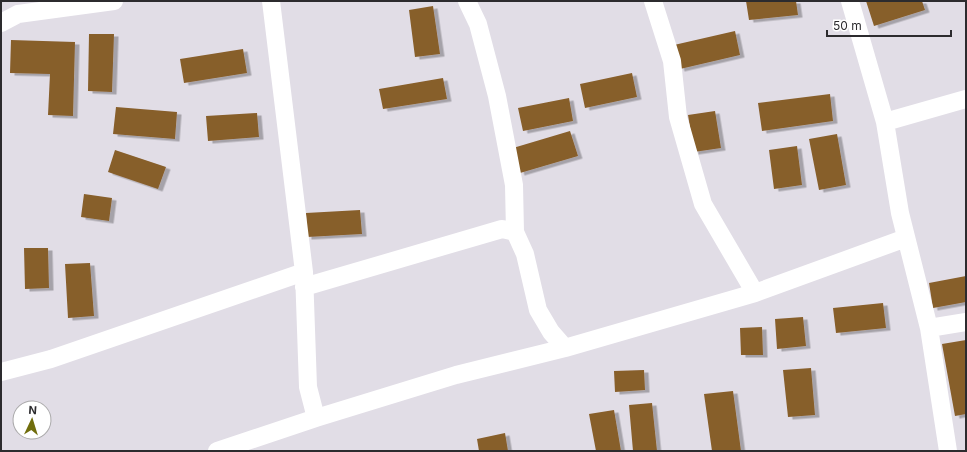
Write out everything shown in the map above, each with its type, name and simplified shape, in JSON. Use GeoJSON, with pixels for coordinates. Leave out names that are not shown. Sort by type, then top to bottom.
{"type":"FeatureCollection","features":[{"type":"Feature","properties":{"kind":"street"},"geometry":{"type":"LineString","coordinates":[[1,23],[18,14],[114,1]]}},
{"type":"Feature","properties":{"kind":"street"},"geometry":{"type":"LineString","coordinates":[[271,1],[304,280],[308,387],[316,418]]}},
{"type":"Feature","properties":{"kind":"street"},"geometry":{"type":"LineString","coordinates":[[466,1],[478,24],[498,96],[514,185],[515,232],[525,254],[538,310],[551,332],[565,348]]}},
{"type":"Feature","properties":{"kind":"street"},"geometry":{"type":"LineString","coordinates":[[653,1],[672,61],[678,118],[703,204],[755,293]]}},
{"type":"Feature","properties":{"kind":"street"},"geometry":{"type":"LineString","coordinates":[[850,1],[885,122],[900,213],[929,328],[948,451]]}},
{"type":"Feature","properties":{"kind":"street"},"geometry":{"type":"LineString","coordinates":[[885,122],[966,99]]}},
{"type":"Feature","properties":{"kind":"street"},"geometry":{"type":"LineString","coordinates":[[1,372],[51,359],[304,280],[502,228],[515,232]]}},
{"type":"Feature","properties":{"kind":"street"},"geometry":{"type":"LineString","coordinates":[[217,451],[316,418],[456,375],[565,348],[755,293],[906,238]]}},
{"type":"Feature","properties":{"kind":"street"},"geometry":{"type":"LineString","coordinates":[[929,328],[966,322]]}},
{"type":"Feature","properties":{"kind":"building"},"geometry":{"type":"Polygon","coordinates":[[[746,1],[796,1],[798,15],[749,20],[746,1]]]}},
{"type":"Feature","properties":{"kind":"building"},"geometry":{"type":"Polygon","coordinates":[[[866,1],[922,1],[925,10],[874,26],[866,1]]]}},
{"type":"Feature","properties":{"kind":"building"},"geometry":{"type":"Polygon","coordinates":[[[433,6],[440,54],[415,57],[409,10],[433,6]]]}},
{"type":"Feature","properties":{"kind":"building"},"geometry":{"type":"Polygon","coordinates":[[[735,31],[740,55],[680,69],[674,45],[735,31]]]}},
{"type":"Feature","properties":{"kind":"building"},"geometry":{"type":"Polygon","coordinates":[[[89,34],[114,34],[112,92],[88,91],[89,34]]]}},
{"type":"Feature","properties":{"kind":"building"},"geometry":{"type":"Polygon","coordinates":[[[11,40],[75,42],[73,116],[48,115],[50,74],[10,73],[11,40]]]}},
{"type":"Feature","properties":{"kind":"building"},"geometry":{"type":"Polygon","coordinates":[[[243,49],[247,73],[184,83],[180,59],[243,49]]]}},
{"type":"Feature","properties":{"kind":"building"},"geometry":{"type":"Polygon","coordinates":[[[632,73],[637,97],[585,108],[580,84],[632,73]]]}},
{"type":"Feature","properties":{"kind":"building"},"geometry":{"type":"Polygon","coordinates":[[[443,78],[447,99],[383,109],[379,89],[443,78]]]}},
{"type":"Feature","properties":{"kind":"building"},"geometry":{"type":"Polygon","coordinates":[[[830,94],[833,121],[762,131],[758,103],[830,94]]]}},
{"type":"Feature","properties":{"kind":"building"},"geometry":{"type":"Polygon","coordinates":[[[569,98],[573,121],[523,131],[518,108],[569,98]]]}},
{"type":"Feature","properties":{"kind":"building"},"geometry":{"type":"Polygon","coordinates":[[[116,107],[177,112],[175,139],[113,134],[116,107]]]}},
{"type":"Feature","properties":{"kind":"building"},"geometry":{"type":"Polygon","coordinates":[[[715,111],[721,148],[694,152],[688,115],[715,111]]]}},
{"type":"Feature","properties":{"kind":"building"},"geometry":{"type":"Polygon","coordinates":[[[257,113],[259,137],[208,141],[206,116],[257,113]]]}},
{"type":"Feature","properties":{"kind":"building"},"geometry":{"type":"Polygon","coordinates":[[[570,131],[578,156],[520,173],[513,148],[570,131]]]}},
{"type":"Feature","properties":{"kind":"building"},"geometry":{"type":"Polygon","coordinates":[[[837,134],[846,185],[819,190],[809,139],[837,134]]]}},
{"type":"Feature","properties":{"kind":"building"},"geometry":{"type":"Polygon","coordinates":[[[797,146],[802,185],[774,189],[769,150],[797,146]]]}},
{"type":"Feature","properties":{"kind":"building"},"geometry":{"type":"Polygon","coordinates":[[[115,150],[166,167],[158,189],[108,172],[115,150]]]}},
{"type":"Feature","properties":{"kind":"building"},"geometry":{"type":"Polygon","coordinates":[[[84,194],[112,198],[109,221],[81,217],[84,194]]]}},
{"type":"Feature","properties":{"kind":"building"},"geometry":{"type":"Polygon","coordinates":[[[360,210],[362,234],[307,237],[306,213],[360,210]]]}},
{"type":"Feature","properties":{"kind":"building"},"geometry":{"type":"Polygon","coordinates":[[[24,248],[48,248],[49,288],[25,289],[24,248]]]}},
{"type":"Feature","properties":{"kind":"building"},"geometry":{"type":"Polygon","coordinates":[[[90,263],[94,316],[68,318],[65,264],[90,263]]]}},
{"type":"Feature","properties":{"kind":"building"},"geometry":{"type":"Polygon","coordinates":[[[966,276],[966,302],[933,308],[929,283],[966,276]]]}},
{"type":"Feature","properties":{"kind":"building"},"geometry":{"type":"Polygon","coordinates":[[[883,303],[886,328],[836,333],[833,308],[883,303]]]}},
{"type":"Feature","properties":{"kind":"building"},"geometry":{"type":"Polygon","coordinates":[[[803,317],[806,346],[777,349],[775,319],[803,317]]]}},
{"type":"Feature","properties":{"kind":"building"},"geometry":{"type":"Polygon","coordinates":[[[762,327],[763,355],[741,355],[740,328],[762,327]]]}},
{"type":"Feature","properties":{"kind":"building"},"geometry":{"type":"Polygon","coordinates":[[[966,340],[966,414],[955,416],[942,344],[966,340]]]}},
{"type":"Feature","properties":{"kind":"building"},"geometry":{"type":"Polygon","coordinates":[[[811,368],[815,415],[788,417],[783,370],[811,368]]]}},
{"type":"Feature","properties":{"kind":"building"},"geometry":{"type":"Polygon","coordinates":[[[644,370],[645,390],[615,392],[614,371],[644,370]]]}},
{"type":"Feature","properties":{"kind":"building"},"geometry":{"type":"Polygon","coordinates":[[[733,391],[741,451],[712,451],[704,394],[733,391]]]}},
{"type":"Feature","properties":{"kind":"building"},"geometry":{"type":"Polygon","coordinates":[[[652,403],[657,451],[633,451],[629,405],[652,403]]]}},
{"type":"Feature","properties":{"kind":"building"},"geometry":{"type":"Polygon","coordinates":[[[614,410],[621,451],[596,451],[589,414],[614,410]]]}},
{"type":"Feature","properties":{"kind":"building"},"geometry":{"type":"Polygon","coordinates":[[[505,433],[508,451],[479,451],[477,439],[505,433]]]}}]}
